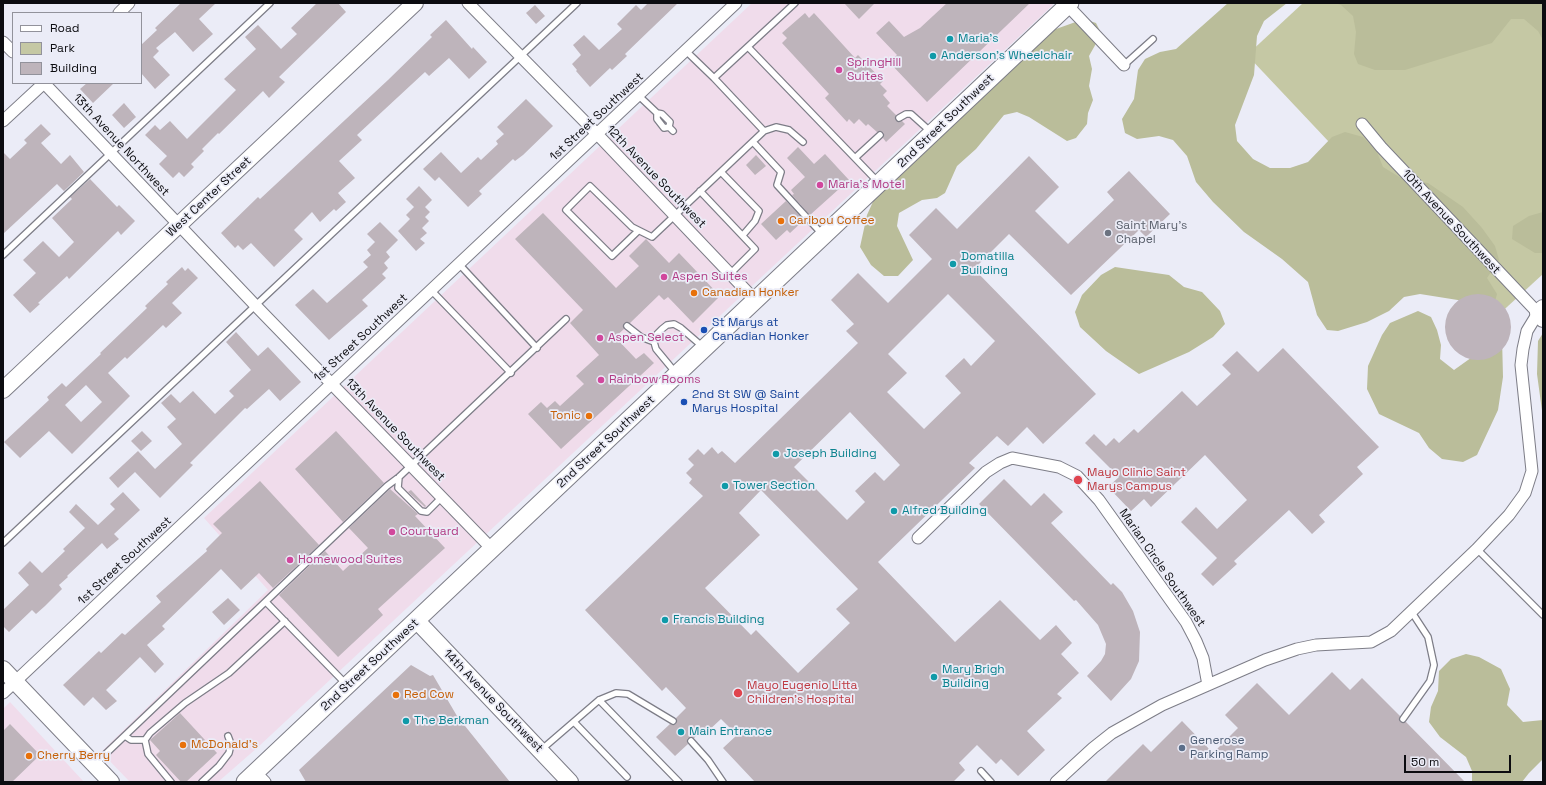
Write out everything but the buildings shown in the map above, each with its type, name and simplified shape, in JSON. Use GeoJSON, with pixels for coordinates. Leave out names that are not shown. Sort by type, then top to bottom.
{"type":"FeatureCollection","features":[{"type":"Feature","properties":{"kind":"main road","name":"2nd Street Southwest"},"geometry":{"type":"LineString","coordinates":[[255,779],[348,686],[1068,4]]}},
{"type":"Feature","properties":{"kind":"street"},"geometry":{"type":"LineString","coordinates":[[120,12],[130,3]]}},
{"type":"Feature","properties":{"kind":"street","name":"West Center Street"},"geometry":{"type":"LineString","coordinates":[[3,390],[415,3]]}},
{"type":"Feature","properties":{"kind":"street","name":"12th Avenue Southwest"},"geometry":{"type":"LineString","coordinates":[[468,3],[598,135],[756,301]]}},
{"type":"Feature","properties":{"kind":"street","name":"1st Street Southwest"},"geometry":{"type":"LineString","coordinates":[[3,693],[598,135],[736,3]]}},
{"type":"Feature","properties":{"kind":"street"},"geometry":{"type":"LineString","coordinates":[[1068,4],[1124,65]]}},
{"type":"Feature","properties":{"kind":"street"},"geometry":{"type":"LineString","coordinates":[[3,42],[12,51]]}},
{"type":"Feature","properties":{"kind":"street"},"geometry":{"type":"LineString","coordinates":[[3,121],[43,84]]}},
{"type":"Feature","properties":{"kind":"street","name":"13th Avenue Northwest"},"geometry":{"type":"LineString","coordinates":[[45,84],[179,226]]}},
{"type":"Feature","properties":{"kind":"street","name":"10th Avenue Southwest"},"geometry":{"type":"LineString","coordinates":[[1362,124],[1381,148],[1541,314]]}},
{"type":"Feature","properties":{"kind":"street","name":"13th Avenue Southwest"},"geometry":{"type":"LineString","coordinates":[[179,226],[493,550]]}},
{"type":"Feature","properties":{"kind":"street"},"geometry":{"type":"LineString","coordinates":[[1056,782],[1093,748],[1123,726],[1162,705],[1265,660],[1297,649],[1316,645],[1370,642],[1391,631],[1477,550],[1509,515],[1525,493],[1532,472],[1522,365],[1523,349],[1528,331],[1541,314]]}},
{"type":"Feature","properties":{"kind":"street","name":"Marian Circle Southwest"},"geometry":{"type":"LineString","coordinates":[[918,538],[986,472],[1000,463],[1012,458],[1059,467],[1078,476],[1099,500],[1186,622],[1203,658],[1208,685]]}},
{"type":"Feature","properties":{"kind":"street","name":"14th Avenue Southwest"},"geometry":{"type":"LineString","coordinates":[[417,621],[570,782]]}},
{"type":"Feature","properties":{"kind":"street"},"geometry":{"type":"LineString","coordinates":[[3,669],[111,782]]}},
{"type":"Feature","properties":{"kind":"lane"},"geometry":{"type":"LineString","coordinates":[[3,255],[270,3]]}},
{"type":"Feature","properties":{"kind":"lane"},"geometry":{"type":"LineString","coordinates":[[3,543],[254,305],[577,3]]}},
{"type":"Feature","properties":{"kind":"lane"},"geometry":{"type":"LineString","coordinates":[[714,78],[795,3]]}},
{"type":"Feature","properties":{"kind":"lane"},"geometry":{"type":"LineString","coordinates":[[1124,65],[1153,39]]}},
{"type":"Feature","properties":{"kind":"lane"},"geometry":{"type":"LineString","coordinates":[[748,47],[879,184]]}},
{"type":"Feature","properties":{"kind":"lane"},"geometry":{"type":"LineString","coordinates":[[686,51],[764,131]]}},
{"type":"Feature","properties":{"kind":"lane"},"geometry":{"type":"LineString","coordinates":[[639,96],[656,114],[662,114],[670,122],[671,129]]}},
{"type":"Feature","properties":{"kind":"lane"},"geometry":{"type":"LineString","coordinates":[[899,118],[906,114],[911,114],[933,133]]}},
{"type":"Feature","properties":{"kind":"lane"},"geometry":{"type":"LineString","coordinates":[[638,231],[612,256],[566,210],[590,186],[638,231],[652,237],[764,131],[776,127],[789,130],[803,142]]}},
{"type":"Feature","properties":{"kind":"lane"},"geometry":{"type":"LineString","coordinates":[[855,158],[880,136]]}},
{"type":"Feature","properties":{"kind":"lane"},"geometry":{"type":"LineString","coordinates":[[753,142],[781,172],[777,185],[824,235]]}},
{"type":"Feature","properties":{"kind":"lane"},"geometry":{"type":"LineString","coordinates":[[721,172],[759,211],[755,220],[743,235]]}},
{"type":"Feature","properties":{"kind":"lane"},"geometry":{"type":"LineString","coordinates":[[700,191],[743,235],[754,249],[730,274]]}},
{"type":"Feature","properties":{"kind":"lane"},"geometry":{"type":"LineString","coordinates":[[459,264],[537,348]]}},
{"type":"Feature","properties":{"kind":"lane"},"geometry":{"type":"LineString","coordinates":[[431,290],[511,373]]}},
{"type":"Feature","properties":{"kind":"lane"},"geometry":{"type":"LineString","coordinates":[[94,765],[387,486],[412,465],[566,320]]}},
{"type":"Feature","properties":{"kind":"lane"},"geometry":{"type":"LineString","coordinates":[[678,375],[656,349],[654,342],[657,334],[662,329],[667,325],[674,324],[681,328],[705,349]]}},
{"type":"Feature","properties":{"kind":"lane"},"geometry":{"type":"LineString","coordinates":[[626,326],[642,337],[654,342]]}},
{"type":"Feature","properties":{"kind":"lane"},"geometry":{"type":"LineString","coordinates":[[399,477],[398,488],[421,511],[427,512],[442,497]]}},
{"type":"Feature","properties":{"kind":"lane"},"geometry":{"type":"LineString","coordinates":[[1477,550],[1543,615]]}},
{"type":"Feature","properties":{"kind":"lane"},"geometry":{"type":"LineString","coordinates":[[266,602],[348,686]]}},
{"type":"Feature","properties":{"kind":"lane"},"geometry":{"type":"LineString","coordinates":[[1403,719],[1430,682],[1434,665],[1428,637],[1411,611]]}},
{"type":"Feature","properties":{"kind":"lane"},"geometry":{"type":"LineString","coordinates":[[171,782],[148,754],[145,740],[150,733],[186,703],[229,673],[285,622]]}},
{"type":"Feature","properties":{"kind":"lane"},"geometry":{"type":"LineString","coordinates":[[540,751],[599,700],[616,692],[628,694],[673,721]]}},
{"type":"Feature","properties":{"kind":"lane"},"geometry":{"type":"LineString","coordinates":[[599,700],[680,782]]}},
{"type":"Feature","properties":{"kind":"lane"},"geometry":{"type":"LineString","coordinates":[[574,722],[627,777]]}},
{"type":"Feature","properties":{"kind":"lane"},"geometry":{"type":"LineString","coordinates":[[125,736],[131,740],[145,740]]}},
{"type":"Feature","properties":{"kind":"lane"},"geometry":{"type":"LineString","coordinates":[[202,782],[219,766],[229,753],[231,744],[228,736]]}},
{"type":"Feature","properties":{"kind":"lane"},"geometry":{"type":"LineString","coordinates":[[691,741],[708,760],[722,782]]}},
{"type":"Feature","properties":{"kind":"lane"},"geometry":{"type":"LineString","coordinates":[[981,771],[991,782]]}},
{"type":"Feature","properties":{"kind":"shaded area"},"geometry":{"type":"Polygon","coordinates":[[[752,3],[1052,3],[1053,5],[257,748],[218,782],[130,782],[101,752],[268,590],[204,518],[752,3]]]}},
{"type":"Feature","properties":{"kind":"shaded area"},"geometry":{"type":"Polygon","coordinates":[[[10,702],[84,782],[3,782],[3,709],[10,702]]]}},
{"type":"Feature","properties":{"kind":"green space"},"geometry":{"type":"Polygon","coordinates":[[[1228,3],[1287,3],[1264,21],[1257,36],[1254,75],[1235,125],[1237,141],[1253,159],[1270,168],[1290,168],[1308,162],[1332,137],[1345,132],[1363,137],[1377,152],[1383,167],[1401,178],[1428,183],[1463,207],[1482,228],[1495,246],[1499,260],[1487,278],[1497,294],[1494,305],[1482,309],[1484,295],[1464,301],[1420,294],[1404,297],[1389,311],[1367,322],[1338,331],[1327,330],[1317,315],[1308,282],[1282,259],[1244,232],[1213,202],[1196,182],[1187,156],[1173,140],[1159,136],[1137,139],[1125,133],[1122,119],[1134,99],[1138,70],[1145,59],[1160,52],[1176,49],[1228,3]]]}},
{"type":"Feature","properties":{"kind":"green space"},"geometry":{"type":"Polygon","coordinates":[[[1303,3],[1543,3],[1543,274],[1495,318],[1247,55],[1303,3]]]}},
{"type":"Feature","properties":{"kind":"green space"},"geometry":{"type":"Polygon","coordinates":[[[1335,3],[1543,3],[1543,40],[1538,31],[1524,19],[1511,19],[1492,43],[1405,70],[1375,70],[1358,64],[1354,54],[1356,32],[1353,16],[1341,5],[1335,3]]]}},
{"type":"Feature","properties":{"kind":"green space"},"geometry":{"type":"Polygon","coordinates":[[[1084,19],[1096,23],[1100,31],[1098,40],[1089,56],[1092,69],[1089,86],[1093,100],[1088,113],[1087,124],[1076,138],[1067,141],[1029,117],[1017,112],[1004,115],[976,149],[957,166],[945,193],[937,198],[922,200],[899,213],[897,226],[913,260],[898,276],[884,276],[871,265],[860,247],[867,215],[876,195],[980,75],[1008,52],[1042,34],[1084,19]]]}},
{"type":"Feature","properties":{"kind":"green space"},"geometry":{"type":"Polygon","coordinates":[[[1543,212],[1543,253],[1535,253],[1512,239],[1513,226],[1529,216],[1543,212]]]}},
{"type":"Feature","properties":{"kind":"green space"},"geometry":{"type":"Polygon","coordinates":[[[1115,267],[1169,275],[1184,287],[1202,292],[1220,311],[1225,324],[1213,337],[1189,352],[1139,374],[1106,351],[1080,327],[1075,312],[1082,295],[1101,275],[1115,267]]]}},
{"type":"Feature","properties":{"kind":"green space"},"geometry":{"type":"Polygon","coordinates":[[[1418,311],[1431,317],[1437,330],[1441,345],[1440,359],[1454,370],[1475,355],[1489,334],[1502,337],[1503,377],[1498,410],[1477,455],[1463,462],[1442,459],[1429,448],[1419,433],[1379,414],[1367,389],[1368,366],[1382,335],[1390,323],[1418,311]]]}},
{"type":"Feature","properties":{"kind":"green space"},"geometry":{"type":"Polygon","coordinates":[[[1543,333],[1543,418],[1537,374],[1538,341],[1543,333]]]}},
{"type":"Feature","properties":{"kind":"green space"},"geometry":{"type":"Polygon","coordinates":[[[1466,654],[1479,657],[1501,669],[1510,689],[1507,705],[1523,722],[1543,720],[1543,759],[1522,782],[1472,782],[1472,771],[1466,757],[1440,737],[1429,722],[1431,707],[1438,691],[1439,671],[1451,659],[1466,654]]]}},
{"type":"Feature","properties":{"kind":"place","name":"Maria's"},"geometry":{"type":"Point","coordinates":[950,39]}},
{"type":"Feature","properties":{"kind":"place","name":"Anderson's Wheelchair"},"geometry":{"type":"Point","coordinates":[933,56]}},
{"type":"Feature","properties":{"kind":"place","name":"SpringHill Suites"},"geometry":{"type":"Point","coordinates":[839,70]}},
{"type":"Feature","properties":{"kind":"place","name":"Maria's Motel"},"geometry":{"type":"Point","coordinates":[820,185]}},
{"type":"Feature","properties":{"kind":"place","name":"Caribou Coffee"},"geometry":{"type":"Point","coordinates":[781,221]}},
{"type":"Feature","properties":{"kind":"place","name":"Saint Mary's Chapel"},"geometry":{"type":"Point","coordinates":[1108,233]}},
{"type":"Feature","properties":{"kind":"place","name":"Domatilla Building"},"geometry":{"type":"Point","coordinates":[953,264]}},
{"type":"Feature","properties":{"kind":"place","name":"Aspen Suites"},"geometry":{"type":"Point","coordinates":[664,277]}},
{"type":"Feature","properties":{"kind":"place","name":"Canadian Honker"},"geometry":{"type":"Point","coordinates":[694,293]}},
{"type":"Feature","properties":{"kind":"place","name":"St Marys at Canadian Honker"},"geometry":{"type":"Point","coordinates":[704,330]}},
{"type":"Feature","properties":{"kind":"place","name":"Aspen Select"},"geometry":{"type":"Point","coordinates":[600,338]}},
{"type":"Feature","properties":{"kind":"place","name":"Rainbow Rooms"},"geometry":{"type":"Point","coordinates":[601,380]}},
{"type":"Feature","properties":{"kind":"place","name":"2nd St SW @ Saint Marys Hospital"},"geometry":{"type":"Point","coordinates":[684,402]}},
{"type":"Feature","properties":{"kind":"place","name":"Tonic"},"geometry":{"type":"Point","coordinates":[589,416]}},
{"type":"Feature","properties":{"kind":"place","name":"Joseph Building"},"geometry":{"type":"Point","coordinates":[776,454]}},
{"type":"Feature","properties":{"kind":"place","name":"Mayo Clinic Saint Marys Campus"},"geometry":{"type":"Point","coordinates":[1078,480]}},
{"type":"Feature","properties":{"kind":"place","name":"Tower Section"},"geometry":{"type":"Point","coordinates":[725,486]}},
{"type":"Feature","properties":{"kind":"place","name":"Alfred Building"},"geometry":{"type":"Point","coordinates":[894,511]}},
{"type":"Feature","properties":{"kind":"place","name":"Courtyard"},"geometry":{"type":"Point","coordinates":[392,532]}},
{"type":"Feature","properties":{"kind":"place","name":"Homewood Suites"},"geometry":{"type":"Point","coordinates":[290,560]}},
{"type":"Feature","properties":{"kind":"place","name":"Francis Building"},"geometry":{"type":"Point","coordinates":[665,620]}},
{"type":"Feature","properties":{"kind":"place","name":"Mary Brigh Building"},"geometry":{"type":"Point","coordinates":[934,677]}},
{"type":"Feature","properties":{"kind":"place","name":"Mayo Eugenio Litta Children's Hospital"},"geometry":{"type":"Point","coordinates":[738,693]}},
{"type":"Feature","properties":{"kind":"place","name":"Red Cow"},"geometry":{"type":"Point","coordinates":[396,695]}},
{"type":"Feature","properties":{"kind":"place","name":"The Berkman"},"geometry":{"type":"Point","coordinates":[406,721]}},
{"type":"Feature","properties":{"kind":"place","name":"Main Entrance"},"geometry":{"type":"Point","coordinates":[681,732]}},
{"type":"Feature","properties":{"kind":"place","name":"McDonald's"},"geometry":{"type":"Point","coordinates":[183,745]}},
{"type":"Feature","properties":{"kind":"place","name":"Generose Parking Ramp"},"geometry":{"type":"Point","coordinates":[1182,748]}},
{"type":"Feature","properties":{"kind":"place","name":"Cherry Berry"},"geometry":{"type":"Point","coordinates":[29,756]}}]}
